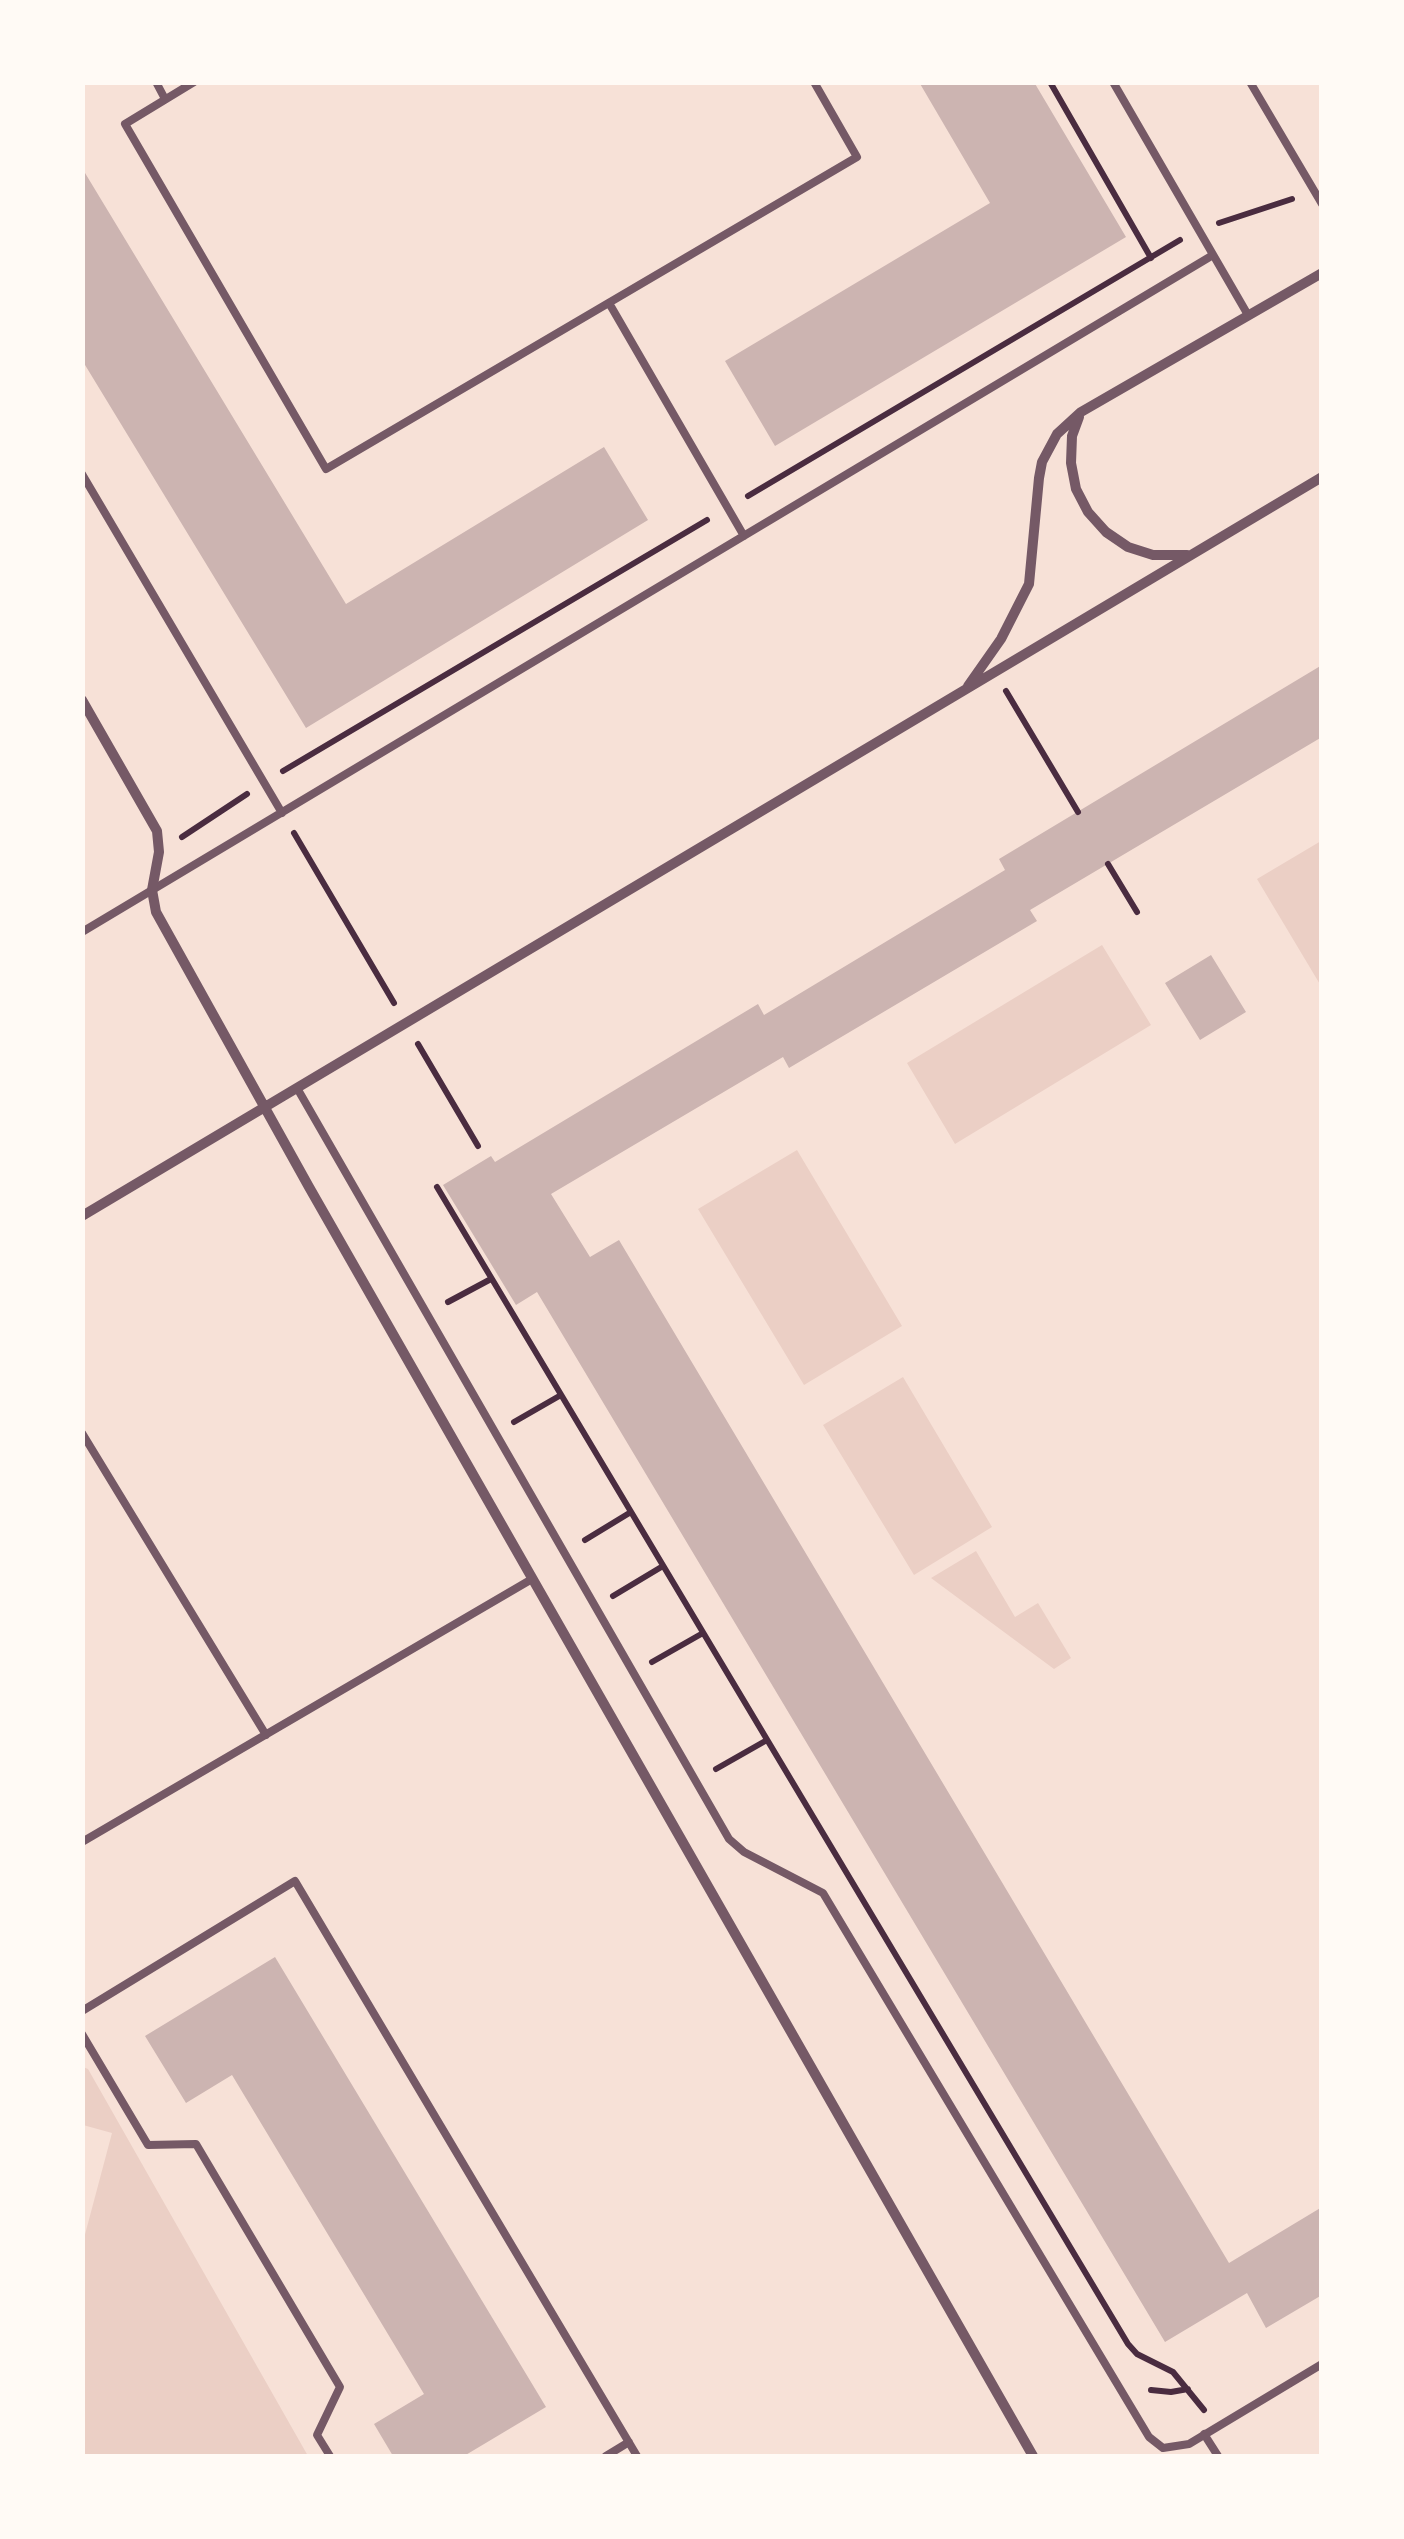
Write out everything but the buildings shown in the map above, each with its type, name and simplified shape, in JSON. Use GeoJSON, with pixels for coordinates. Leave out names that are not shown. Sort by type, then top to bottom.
{"type":"FeatureCollection","features":[{"type":"Feature","properties":{"kind":"street"},"geometry":{"type":"LineString","coordinates":[[964,690],[1001,640],[1028,584],[1042,462],[1057,434],[1082,412],[1322,273]]}},
{"type":"Feature","properties":{"kind":"street"},"geometry":{"type":"LineString","coordinates":[[1082,412],[1072,436],[1071,463],[1076,488],[1088,512],[1116,540],[1140,552],[1166,556],[1193,554]]}},
{"type":"Feature","properties":{"kind":"street"},"geometry":{"type":"LineString","coordinates":[[82,1216],[1321,479]]}},
{"type":"Feature","properties":{"kind":"street"},"geometry":{"type":"LineString","coordinates":[[82,700],[158,831],[159,852],[152,890],[156,912],[1032,2456]]}},
{"type":"Feature","properties":{"kind":"lane"},"geometry":{"type":"LineString","coordinates":[[156,82],[165,99]]}},
{"type":"Feature","properties":{"kind":"lane"},"geometry":{"type":"LineString","coordinates":[[194,82],[125,124],[326,469],[857,157],[814,82]]}},
{"type":"Feature","properties":{"kind":"lane"},"geometry":{"type":"LineString","coordinates":[[1113,82],[1248,315]]}},
{"type":"Feature","properties":{"kind":"lane"},"geometry":{"type":"LineString","coordinates":[[1250,82],[1322,204]]}},
{"type":"Feature","properties":{"kind":"lane"},"geometry":{"type":"LineString","coordinates":[[82,932],[1214,254]]}},
{"type":"Feature","properties":{"kind":"lane"},"geometry":{"type":"LineString","coordinates":[[609,303],[744,536]]}},
{"type":"Feature","properties":{"kind":"lane"},"geometry":{"type":"LineString","coordinates":[[82,474],[282,812]]}},
{"type":"Feature","properties":{"kind":"lane"},"geometry":{"type":"LineString","coordinates":[[296,1088],[735,1846],[823,1893],[1161,2452],[1180,2447],[1216,2428],[1322,2364]]}},
{"type":"Feature","properties":{"kind":"lane"},"geometry":{"type":"LineString","coordinates":[[82,1433],[266,1735]]}},
{"type":"Feature","properties":{"kind":"lane"},"geometry":{"type":"LineString","coordinates":[[82,1842],[532,1579]]}},
{"type":"Feature","properties":{"kind":"lane"},"geometry":{"type":"LineString","coordinates":[[82,2011],[295,1881],[637,2456]]}},
{"type":"Feature","properties":{"kind":"lane"},"geometry":{"type":"LineString","coordinates":[[82,2034],[148,2145],[196,2144],[331,2371],[340,2387],[317,2435],[330,2456]]}},
{"type":"Feature","properties":{"kind":"lane"},"geometry":{"type":"LineString","coordinates":[[1204,2434],[1218,2456]]}},
{"type":"Feature","properties":{"kind":"lane"},"geometry":{"type":"LineString","coordinates":[[606,2456],[629,2442]]}},
{"type":"Feature","properties":{"kind":"path"},"geometry":{"type":"LineString","coordinates":[[1050,82],[1151,258]]}},
{"type":"Feature","properties":{"kind":"path"},"geometry":{"type":"LineString","coordinates":[[264,782],[1198,230],[1314,192]]}},
{"type":"Feature","properties":{"kind":"path"},"geometry":{"type":"LineString","coordinates":[[996,672],[1078,812]]}},
{"type":"Feature","properties":{"kind":"path"},"geometry":{"type":"LineString","coordinates":[[282,812],[478,1146]]}},
{"type":"Feature","properties":{"kind":"path"},"geometry":{"type":"LineString","coordinates":[[1108,864],[1137,912]]}},
{"type":"Feature","properties":{"kind":"path"},"geometry":{"type":"LineString","coordinates":[[437,1187],[1128,2344],[1137,2354],[1173,2372],[1216,2428]]}},
{"type":"Feature","properties":{"kind":"path"},"geometry":{"type":"LineString","coordinates":[[426,1313],[492,1279]]}},
{"type":"Feature","properties":{"kind":"path"},"geometry":{"type":"LineString","coordinates":[[495,1433],[561,1396]]}},
{"type":"Feature","properties":{"kind":"path"},"geometry":{"type":"LineString","coordinates":[[564,1552],[631,1512]]}},
{"type":"Feature","properties":{"kind":"path"},"geometry":{"type":"LineString","coordinates":[[596,1606],[663,1566]]}},
{"type":"Feature","properties":{"kind":"path"},"geometry":{"type":"LineString","coordinates":[[633,1673],[703,1632]]}},
{"type":"Feature","properties":{"kind":"path"},"geometry":{"type":"LineString","coordinates":[[696,1781],[768,1740]]}},
{"type":"Feature","properties":{"kind":"shaded area"},"geometry":{"type":"Polygon","coordinates":[[[1321,841],[1321,986],[1257,879],[1321,841]]]}},
{"type":"Feature","properties":{"kind":"shaded area"},"geometry":{"type":"Polygon","coordinates":[[[1102,945],[1151,1025],[955,1144],[907,1063],[1102,945]]]}},
{"type":"Feature","properties":{"kind":"shaded area"},"geometry":{"type":"Polygon","coordinates":[[[797,1150],[902,1326],[804,1385],[698,1209],[797,1150]]]}},
{"type":"Feature","properties":{"kind":"shaded area"},"geometry":{"type":"Polygon","coordinates":[[[903,1377],[992,1527],[914,1575],[823,1425],[903,1377]]]}},
{"type":"Feature","properties":{"kind":"shaded area"},"geometry":{"type":"Polygon","coordinates":[[[976,1551],[1015,1617],[1038,1603],[1071,1658],[1054,1669],[931,1578],[976,1551]]]}},
{"type":"Feature","properties":{"kind":"shaded area"},"geometry":{"type":"Polygon","coordinates":[[[83,2067],[88,2069],[308,2456],[83,2456],[83,2242],[112,2133],[83,2125],[83,2067]]]}}]}
